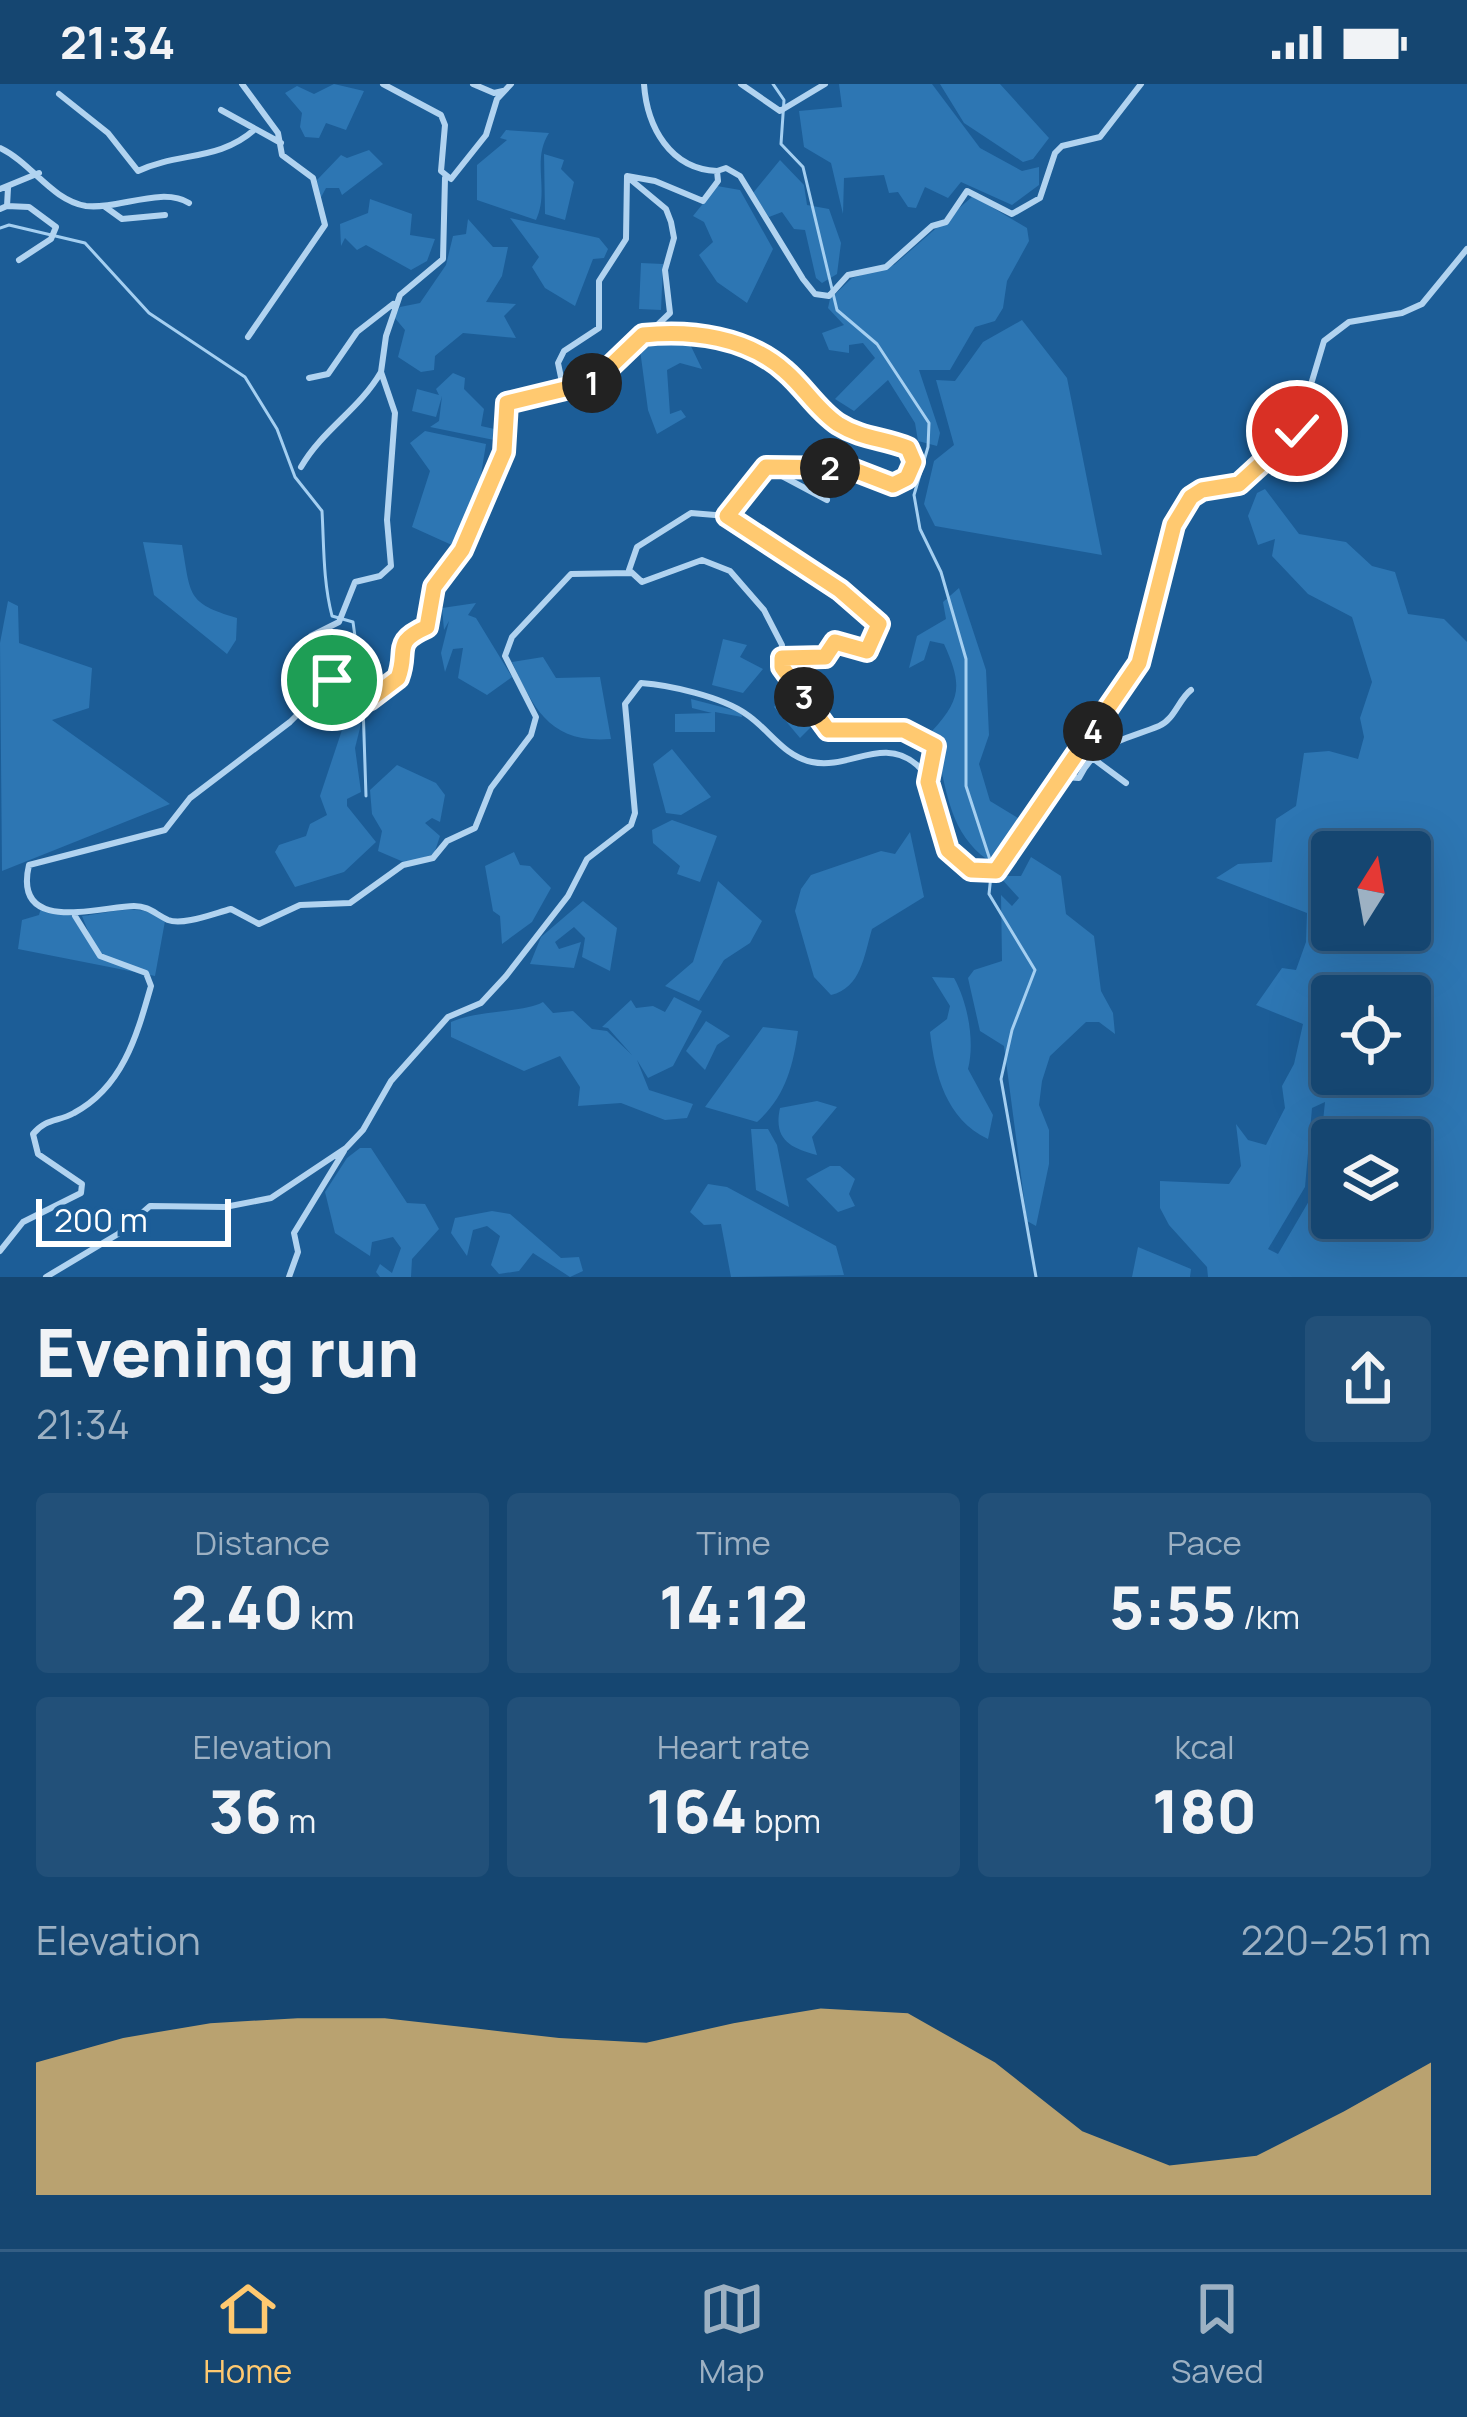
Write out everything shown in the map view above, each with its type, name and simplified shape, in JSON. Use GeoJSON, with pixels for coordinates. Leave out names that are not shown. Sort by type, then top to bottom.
{"type":"FeatureCollection","features":[{"type":"Feature","properties":{"kind":"street"},"geometry":{"type":"LineString","coordinates":[[242,84],[281,143],[287,161],[313,178],[325,225],[248,337]]}},
{"type":"Feature","properties":{"kind":"street"},"geometry":{"type":"LineString","coordinates":[[309,378],[328,374],[357,332],[443,259],[446,178],[441,171],[446,125],[441,115],[383,84]]}},
{"type":"Feature","properties":{"kind":"street"},"geometry":{"type":"LineString","coordinates":[[473,84],[494,93],[507,87]]}},
{"type":"Feature","properties":{"kind":"street"},"geometry":{"type":"LineString","coordinates":[[644,84],[654,124],[670,154],[689,166],[726,168],[740,176],[803,279],[815,294],[829,296],[848,274],[886,267],[932,226],[946,222],[967,191],[1012,214],[1040,198],[1055,153],[1063,146],[1100,137],[1141,84]]}},
{"type":"Feature","properties":{"kind":"street"},"geometry":{"type":"LineString","coordinates":[[740,84],[782,110],[825,84]]}},
{"type":"Feature","properties":{"kind":"street"},"geometry":{"type":"LineString","coordinates":[[446,178],[456,176],[486,135],[507,87]]}},
{"type":"Feature","properties":{"kind":"street"},"geometry":{"type":"LineString","coordinates":[[59,94],[100,124],[138,171],[217,154],[254,130]]}},
{"type":"Feature","properties":{"kind":"street"},"geometry":{"type":"LineString","coordinates":[[221,110],[281,143]]}},
{"type":"Feature","properties":{"kind":"street"},"geometry":{"type":"LineString","coordinates":[[0,148],[38,173],[61,198],[104,206],[173,197],[189,203]]}},
{"type":"Feature","properties":{"kind":"street"},"geometry":{"type":"LineString","coordinates":[[627,176],[655,181],[703,201],[715,189],[717,171]]}},
{"type":"Feature","properties":{"kind":"street"},"geometry":{"type":"LineString","coordinates":[[19,260],[51,239],[56,227],[29,207],[3,207],[4,188],[38,173]]}},
{"type":"Feature","properties":{"kind":"street"},"geometry":{"type":"LineString","coordinates":[[334,675],[363,700],[398,678],[401,647],[411,632],[427,627],[434,587],[462,550],[504,452],[503,409],[507,403],[594,382],[630,342],[649,334],[670,314],[665,270],[674,238],[666,209],[627,176]]}},
{"type":"Feature","properties":{"kind":"street"},"geometry":{"type":"LineString","coordinates":[[563,387],[558,363],[564,351],[590,339],[602,321],[599,281],[626,239],[627,176]]}},
{"type":"Feature","properties":{"kind":"street"},"geometry":{"type":"LineString","coordinates":[[104,206],[122,219],[165,215]]}},
{"type":"Feature","properties":{"kind":"street"},"geometry":{"type":"LineString","coordinates":[[289,1277],[298,1252],[295,1233],[391,1081],[448,1017],[481,1003],[568,896],[587,859],[631,824],[635,813],[625,704],[633,687],[648,683],[742,710],[802,759],[825,764],[879,751],[913,760],[928,782],[948,850],[971,870],[994,872],[1139,663],[1174,525],[1191,497],[1202,490],[1239,484],[1297,431],[1324,341],[1349,322],[1422,304],[1467,250]]}},
{"type":"Feature","properties":{"kind":"street"},"geometry":{"type":"LineString","coordinates":[[301,466],[328,430],[354,412],[381,372],[395,301]]}},
{"type":"Feature","properties":{"kind":"street"},"geometry":{"type":"LineString","coordinates":[[649,334],[713,337],[745,345],[785,371],[838,424],[865,439],[908,448],[914,462],[907,478],[893,485],[849,468],[766,467]]}},
{"type":"Feature","properties":{"kind":"street"},"geometry":{"type":"LineString","coordinates":[[381,372],[394,413],[387,520],[391,566],[388,572],[355,582],[340,620],[310,640],[336,659],[334,675],[290,722],[190,798],[165,830],[28,866],[30,891],[40,905],[74,914],[139,905],[180,922],[231,909],[266,924],[300,905],[350,903],[403,866],[433,857],[448,841],[476,828],[491,788],[534,728],[536,717],[505,656],[512,637],[571,574],[631,573]]}},
{"type":"Feature","properties":{"kind":"street"},"geometry":{"type":"LineString","coordinates":[[766,467],[827,500]]}},
{"type":"Feature","properties":{"kind":"street"},"geometry":{"type":"LineString","coordinates":[[727,516],[766,467]]}},
{"type":"Feature","properties":{"kind":"street"},"geometry":{"type":"LineString","coordinates":[[782,658],[825,657],[835,642],[867,651],[879,624],[840,590],[727,516],[699,510],[638,548],[628,561],[631,573],[642,582],[654,582],[692,563],[715,562],[730,571],[776,628],[782,667],[828,730],[904,730],[935,746],[928,782]]}},
{"type":"Feature","properties":{"kind":"street"},"geometry":{"type":"LineString","coordinates":[[1064,777],[1079,778],[1091,757],[1131,732],[1162,725],[1191,690]]}},
{"type":"Feature","properties":{"kind":"street"},"geometry":{"type":"LineString","coordinates":[[1091,757],[1126,783]]}},
{"type":"Feature","properties":{"kind":"street"},"geometry":{"type":"LineString","coordinates":[[0,1251],[23,1222],[81,1192],[82,1184],[38,1154],[33,1134],[47,1120],[75,1113],[124,1066],[150,976],[104,960],[74,914]]}},
{"type":"Feature","properties":{"kind":"street"},"geometry":{"type":"LineString","coordinates":[[46,1277],[118,1234],[150,1206],[225,1207],[271,1198],[346,1148]]}},
{"type":"Feature","properties":{"kind":"shaded area"},"geometry":{"type":"Polygon","coordinates":[[[334,84],[364,91],[346,130],[326,123],[319,138],[305,137],[300,127],[302,113],[285,93],[297,86],[314,94],[334,84]]]}},
{"type":"Feature","properties":{"kind":"shaded area"},"geometry":{"type":"Polygon","coordinates":[[[839,84],[932,84],[980,148],[1022,171],[1039,167],[1039,185],[1012,205],[961,182],[948,198],[925,187],[916,208],[908,207],[898,192],[889,193],[884,175],[844,178],[843,214],[831,163],[804,147],[799,111],[842,107],[839,84]]]}},
{"type":"Feature","properties":{"kind":"shaded area"},"geometry":{"type":"Polygon","coordinates":[[[940,84],[1000,84],[1049,138],[1033,159],[1023,162],[964,123],[940,84]]]}},
{"type":"Feature","properties":{"kind":"shaded area"},"geometry":{"type":"Polygon","coordinates":[[[506,130],[549,133],[541,154],[536,220],[477,200],[477,165],[507,140],[500,138],[506,130]]]}},
{"type":"Feature","properties":{"kind":"shaded area"},"geometry":{"type":"Polygon","coordinates":[[[369,150],[383,164],[342,195],[339,188],[326,188],[319,201],[317,180],[341,155],[347,158],[369,150]]]}},
{"type":"Feature","properties":{"kind":"shaded area"},"geometry":{"type":"Polygon","coordinates":[[[544,154],[564,160],[561,169],[574,182],[565,220],[545,214],[544,154]]]}},
{"type":"Feature","properties":{"kind":"shaded area"},"geometry":{"type":"Polygon","coordinates":[[[780,160],[804,185],[807,205],[829,209],[841,243],[837,274],[822,283],[816,278],[805,230],[794,229],[782,212],[769,217],[753,193],[780,160]]]}},
{"type":"Feature","properties":{"kind":"shaded area"},"geometry":{"type":"Polygon","coordinates":[[[717,186],[740,190],[773,249],[747,303],[717,282],[699,255],[713,242],[704,222],[693,216],[717,186]]]}},
{"type":"Feature","properties":{"kind":"shaded area"},"geometry":{"type":"Polygon","coordinates":[[[973,196],[1027,228],[1029,241],[1007,281],[1003,308],[995,321],[975,327],[950,370],[919,370],[940,433],[937,446],[918,441],[915,423],[888,380],[854,411],[835,399],[875,358],[863,343],[849,345],[849,353],[829,350],[822,333],[844,325],[828,308],[830,299],[852,278],[894,265],[973,196]]]}},
{"type":"Feature","properties":{"kind":"shaded area"},"geometry":{"type":"Polygon","coordinates":[[[370,199],[412,214],[410,235],[435,239],[427,261],[411,270],[366,245],[357,250],[345,238],[341,246],[340,224],[368,213],[370,199]]]}},
{"type":"Feature","properties":{"kind":"shaded area"},"geometry":{"type":"Polygon","coordinates":[[[510,218],[599,238],[608,249],[604,258],[593,259],[575,306],[545,288],[532,267],[539,257],[510,218]]]}},
{"type":"Feature","properties":{"kind":"shaded area"},"geometry":{"type":"Polygon","coordinates":[[[468,219],[493,247],[508,247],[502,276],[486,302],[516,304],[504,316],[516,338],[463,333],[435,356],[434,370],[421,372],[398,357],[405,330],[394,317],[400,307],[420,303],[446,265],[453,236],[466,234],[468,219]]]}},
{"type":"Feature","properties":{"kind":"shaded area"},"geometry":{"type":"Polygon","coordinates":[[[641,263],[663,264],[661,310],[639,309],[641,263]]]}},
{"type":"Feature","properties":{"kind":"shaded area"},"geometry":{"type":"Polygon","coordinates":[[[1022,320],[1067,378],[1102,555],[935,526],[924,504],[934,461],[954,445],[936,380],[955,381],[983,342],[1022,320]]]}},
{"type":"Feature","properties":{"kind":"shaded area"},"geometry":{"type":"Polygon","coordinates":[[[687,338],[702,369],[680,363],[667,370],[670,414],[681,410],[686,417],[657,434],[648,410],[639,342],[687,338]]]}},
{"type":"Feature","properties":{"kind":"shaded area"},"geometry":{"type":"Polygon","coordinates":[[[453,373],[465,378],[464,389],[484,409],[481,426],[499,430],[499,441],[430,427],[439,421],[442,396],[436,417],[412,411],[417,389],[439,395],[436,389],[453,373]]]}},
{"type":"Feature","properties":{"kind":"shaded area"},"geometry":{"type":"Polygon","coordinates":[[[425,431],[486,444],[480,481],[454,546],[412,527],[430,471],[410,443],[425,431]]]}},
{"type":"Feature","properties":{"kind":"shaded area"},"geometry":{"type":"Polygon","coordinates":[[[1265,489],[1299,534],[1346,542],[1372,566],[1395,572],[1408,614],[1444,619],[1467,642],[1467,1277],[1208,1277],[1207,1267],[1160,1208],[1160,1181],[1229,1184],[1241,1166],[1236,1124],[1248,1140],[1266,1145],[1285,1108],[1282,1086],[1294,1064],[1303,1024],[1256,1005],[1282,968],[1296,970],[1306,942],[1307,913],[1216,878],[1238,864],[1272,862],[1276,819],[1296,806],[1304,753],[1329,751],[1358,759],[1364,737],[1360,718],[1372,682],[1352,617],[1308,594],[1272,556],[1275,539],[1258,545],[1248,516],[1257,493],[1265,489]]]}},
{"type":"Feature","properties":{"kind":"shaded area"},"geometry":{"type":"Polygon","coordinates":[[[143,542],[182,545],[194,595],[208,607],[237,618],[236,640],[227,654],[154,595],[143,542]]]}},
{"type":"Feature","properties":{"kind":"shaded area"},"geometry":{"type":"Polygon","coordinates":[[[959,588],[986,670],[989,735],[979,764],[990,801],[1028,824],[994,864],[978,852],[956,822],[932,731],[949,710],[956,690],[944,644],[930,641],[924,660],[909,668],[917,636],[946,619],[943,602],[959,588]]]}},
{"type":"Feature","properties":{"kind":"shaded area"},"geometry":{"type":"Polygon","coordinates":[[[8,601],[18,606],[19,643],[92,668],[89,708],[52,720],[170,804],[2,871],[0,643],[8,601]]]}},
{"type":"Feature","properties":{"kind":"shaded area"},"geometry":{"type":"Polygon","coordinates":[[[476,603],[468,615],[476,618],[512,677],[487,695],[458,678],[463,648],[453,649],[445,672],[441,653],[449,621],[444,630],[442,608],[476,603]]]}},
{"type":"Feature","properties":{"kind":"shaded area"},"geometry":{"type":"Polygon","coordinates":[[[723,639],[747,645],[740,657],[763,669],[743,693],[712,685],[723,639]]]}},
{"type":"Feature","properties":{"kind":"shaded area"},"geometry":{"type":"Polygon","coordinates":[[[543,657],[556,678],[600,677],[611,739],[573,736],[537,709],[512,662],[543,657]]]}},
{"type":"Feature","properties":{"kind":"shaded area"},"geometry":{"type":"Polygon","coordinates":[[[790,684],[817,721],[800,738],[774,707],[790,684]]]}},
{"type":"Feature","properties":{"kind":"shaded area"},"geometry":{"type":"Polygon","coordinates":[[[691,699],[741,712],[742,717],[715,712],[715,732],[675,732],[675,714],[712,713],[692,708],[691,699]]]}},
{"type":"Feature","properties":{"kind":"shaded area"},"geometry":{"type":"Polygon","coordinates":[[[346,718],[361,724],[355,748],[361,792],[347,799],[347,806],[376,842],[344,872],[295,887],[275,852],[279,845],[306,836],[310,824],[327,815],[320,796],[346,718]]]}},
{"type":"Feature","properties":{"kind":"shaded area"},"geometry":{"type":"Polygon","coordinates":[[[672,749],[711,797],[681,815],[666,813],[653,764],[672,749]]]}},
{"type":"Feature","properties":{"kind":"shaded area"},"geometry":{"type":"Polygon","coordinates":[[[397,765],[436,783],[445,795],[440,822],[432,818],[425,823],[440,836],[434,854],[406,863],[378,851],[382,831],[372,814],[370,790],[397,765]]]}},
{"type":"Feature","properties":{"kind":"shaded area"},"geometry":{"type":"Polygon","coordinates":[[[672,820],[717,836],[700,882],[677,874],[680,866],[653,843],[652,830],[672,820]]]}},
{"type":"Feature","properties":{"kind":"shaded area"},"geometry":{"type":"Polygon","coordinates":[[[910,832],[924,897],[872,929],[855,978],[831,995],[814,977],[795,911],[801,889],[811,875],[881,851],[895,854],[910,832]]]}},
{"type":"Feature","properties":{"kind":"shaded area"},"geometry":{"type":"Polygon","coordinates":[[[514,852],[520,865],[530,866],[551,888],[532,922],[502,944],[500,916],[493,911],[485,866],[514,852]]]}},
{"type":"Feature","properties":{"kind":"shaded area"},"geometry":{"type":"Polygon","coordinates":[[[1031,857],[1061,876],[1066,914],[1094,936],[1101,991],[1113,1013],[1115,1034],[1099,1022],[1086,1022],[1050,1056],[1039,1105],[1049,1130],[1049,1164],[1036,1226],[1027,1221],[1004,1046],[980,1031],[968,978],[974,970],[1002,961],[1001,895],[1012,906],[1019,898],[999,876],[1021,876],[1031,857]]]}},
{"type":"Feature","properties":{"kind":"shaded area"},"geometry":{"type":"Polygon","coordinates":[[[718,881],[762,921],[750,943],[724,960],[699,1001],[665,986],[693,962],[718,881]]]}},
{"type":"Feature","properties":{"kind":"shaded area"},"geometry":{"type":"Polygon","coordinates":[[[583,901],[617,928],[610,971],[582,957],[585,938],[574,927],[555,942],[559,949],[581,942],[574,968],[530,964],[541,937],[583,901]]]}},
{"type":"Feature","properties":{"kind":"shaded area"},"geometry":{"type":"Polygon","coordinates":[[[41,908],[72,916],[98,956],[82,916],[125,910],[156,915],[165,921],[155,976],[18,949],[22,920],[39,915],[41,908]]]}},
{"type":"Feature","properties":{"kind":"shaded area"},"geometry":{"type":"Polygon","coordinates":[[[932,977],[954,978],[963,999],[970,1035],[968,1069],[993,1115],[988,1139],[962,1120],[939,1079],[930,1032],[947,1019],[950,1006],[932,977]]]}},
{"type":"Feature","properties":{"kind":"shaded area"},"geometry":{"type":"Polygon","coordinates":[[[674,997],[702,1011],[673,1066],[648,1078],[637,1060],[649,1090],[693,1104],[687,1118],[665,1120],[621,1103],[578,1106],[580,1087],[560,1056],[524,1071],[451,1037],[451,1022],[543,1002],[553,1013],[573,1011],[592,1029],[607,1031],[632,1055],[608,1028],[602,1027],[631,1000],[636,1008],[653,1006],[665,1012],[674,997]]]}},
{"type":"Feature","properties":{"kind":"shaded area"},"geometry":{"type":"Polygon","coordinates":[[[706,1021],[730,1036],[717,1045],[705,1070],[686,1051],[706,1021]]]}},
{"type":"Feature","properties":{"kind":"shaded area"},"geometry":{"type":"Polygon","coordinates":[[[763,1027],[798,1031],[790,1069],[775,1102],[757,1122],[705,1107],[763,1027]]]}},
{"type":"Feature","properties":{"kind":"shaded area"},"geometry":{"type":"Polygon","coordinates":[[[817,1101],[837,1107],[812,1137],[817,1155],[786,1141],[779,1119],[780,1108],[817,1101]]]}},
{"type":"Feature","properties":{"kind":"shaded area"},"geometry":{"type":"Polygon","coordinates":[[[751,1129],[768,1129],[777,1145],[789,1207],[756,1190],[751,1129]]]}},
{"type":"Feature","properties":{"kind":"shaded area"},"geometry":{"type":"Polygon","coordinates":[[[360,1148],[371,1148],[407,1203],[425,1204],[439,1229],[412,1259],[411,1277],[380,1277],[376,1272],[380,1264],[392,1273],[401,1248],[393,1237],[372,1242],[370,1256],[335,1233],[325,1192],[347,1158],[360,1148]]]}},
{"type":"Feature","properties":{"kind":"shaded area"},"geometry":{"type":"Polygon","coordinates":[[[840,1166],[855,1179],[849,1194],[855,1206],[838,1212],[806,1179],[840,1166]]]}},
{"type":"Feature","properties":{"kind":"shaded area"},"geometry":{"type":"Polygon","coordinates":[[[708,1184],[727,1187],[836,1246],[844,1275],[731,1277],[721,1224],[704,1225],[690,1212],[708,1184]]]}},
{"type":"Feature","properties":{"kind":"shaded area"},"geometry":{"type":"Polygon","coordinates":[[[492,1211],[510,1214],[561,1258],[579,1257],[583,1271],[570,1277],[533,1253],[519,1271],[499,1274],[491,1265],[500,1236],[487,1226],[473,1230],[467,1256],[451,1233],[455,1218],[492,1211]]]}},
{"type":"Feature","properties":{"kind":"shaded area"},"geometry":{"type":"Polygon","coordinates":[[[1138,1247],[1191,1269],[1190,1277],[1132,1277],[1138,1247]]]}},
{"type":"Feature","properties":{"kind":"waterway"},"geometry":{"type":"LineString","coordinates":[[773,84],[784,100],[781,144],[803,167],[837,310],[877,344],[929,423],[928,447],[914,495],[920,529],[941,572],[966,659],[966,786],[992,866],[989,894],[1035,970],[1012,1030],[1001,1079],[1036,1277]]}},
{"type":"Feature","properties":{"kind":"waterway"},"geometry":{"type":"LineString","coordinates":[[0,228],[9,225],[85,243],[149,313],[245,377],[277,429],[295,477],[322,511],[329,603],[332,616],[353,622],[363,695]]}},
{"type":"Feature","properties":{"kind":"waterway"},"geometry":{"type":"LineString","coordinates":[[363,705],[366,796]]}},
{"type":"Feature","properties":{"kind":"route"},"geometry":{"type":"LineString","coordinates":[[332,680],[334,675],[353,696],[369,700],[398,678],[401,647],[411,632],[427,627],[434,587],[462,550],[504,452],[503,409],[507,403],[594,382],[630,342],[643,335],[713,337],[745,345],[785,371],[838,424],[865,439],[908,448],[914,462],[907,478],[893,485],[849,468],[777,465],[766,467],[745,488],[737,508],[727,516],[840,590],[879,624],[867,651],[835,642],[825,657],[782,658],[782,667],[828,730],[904,730],[920,734],[935,746],[928,782],[948,850],[971,870],[996,871],[1004,867],[1139,663],[1174,525],[1191,497],[1202,490],[1239,484],[1297,431]]}}]}
